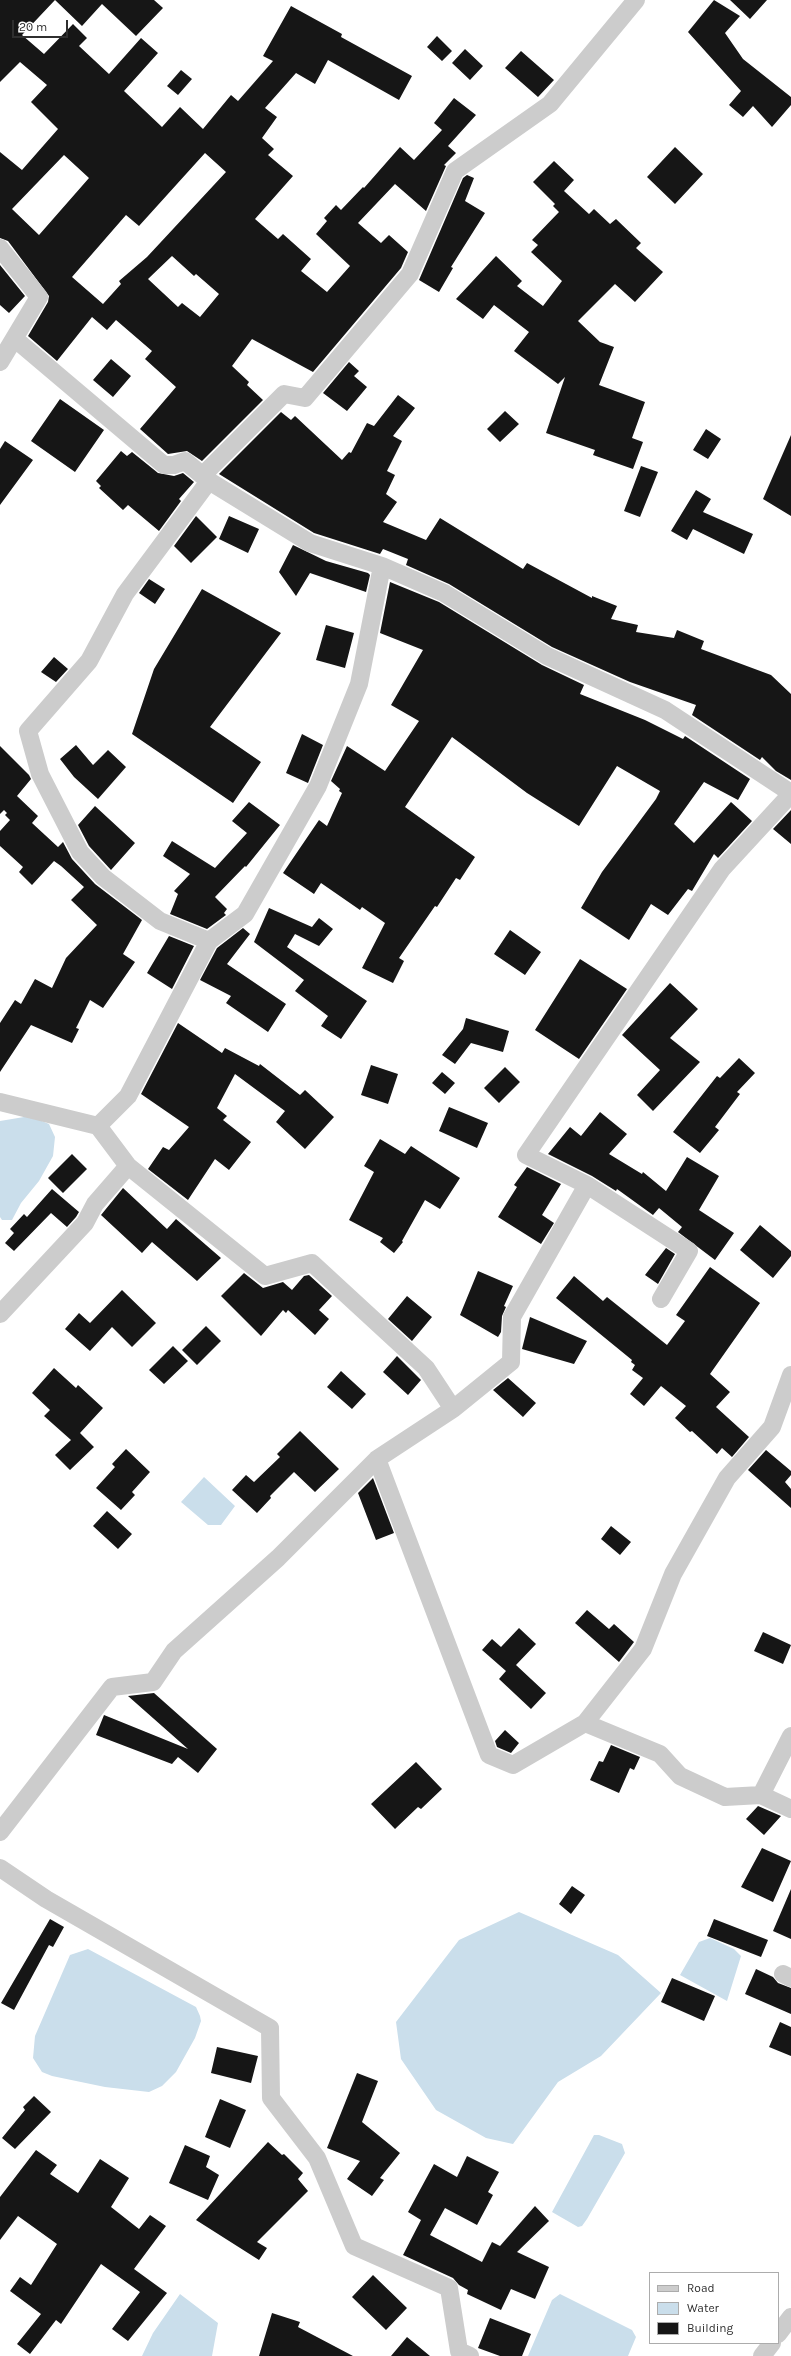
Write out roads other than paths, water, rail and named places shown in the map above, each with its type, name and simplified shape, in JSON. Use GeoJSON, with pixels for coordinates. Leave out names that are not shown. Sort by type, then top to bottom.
{"type":"FeatureCollection","features":[{"type":"Feature","properties":{"kind":"street"},"geometry":{"type":"LineString","coordinates":[[209,941],[160,920],[103,878],[80,852],[40,774],[28,731],[89,661],[125,594],[206,478],[284,394],[305,398],[410,274],[455,171],[550,104],[620,7],[636,0]]}},
{"type":"Feature","properties":{"kind":"street"},"geometry":{"type":"LineString","coordinates":[[0,248],[39,297],[0,362]]}},
{"type":"Feature","properties":{"kind":"street"},"geometry":{"type":"LineString","coordinates":[[15,339],[164,465],[174,465],[185,461],[206,478],[310,543],[382,566],[444,593],[547,656],[665,710],[791,793],[722,869],[526,1155],[587,1186],[689,1251],[661,1299]]}},
{"type":"Feature","properties":{"kind":"street"},"geometry":{"type":"LineString","coordinates":[[98,1126],[128,1096],[209,941],[246,914],[318,786],[359,684],[382,566]]}},
{"type":"Feature","properties":{"kind":"street"},"geometry":{"type":"LineString","coordinates":[[0,1102],[98,1126],[128,1166],[265,1276],[312,1263],[426,1368],[453,1410]]}},
{"type":"Feature","properties":{"kind":"street"},"geometry":{"type":"LineString","coordinates":[[0,1314],[85,1223],[95,1204],[128,1166]]}},
{"type":"Feature","properties":{"kind":"street"},"geometry":{"type":"LineString","coordinates":[[0,1832],[112,1687],[153,1682],[174,1651],[278,1558],[377,1459],[453,1410],[511,1362],[512,1317],[587,1186]]}},
{"type":"Feature","properties":{"kind":"street"},"geometry":{"type":"LineString","coordinates":[[377,1459],[489,1755],[513,1765],[585,1723],[643,1649],[673,1574],[728,1478],[772,1427],[791,1375]]}},
{"type":"Feature","properties":{"kind":"street"},"geometry":{"type":"LineString","coordinates":[[585,1723],[660,1754],[680,1776],[725,1797],[761,1795],[791,1809]]}},
{"type":"Feature","properties":{"kind":"street"},"geometry":{"type":"LineString","coordinates":[[761,1795],[791,1736]]}},
{"type":"Feature","properties":{"kind":"street"},"geometry":{"type":"LineString","coordinates":[[0,1868],[46,1900],[270,2028],[271,2098],[317,2158],[354,2246],[449,2288],[462,2354]]}},
{"type":"Feature","properties":{"kind":"street"},"geometry":{"type":"LineString","coordinates":[[779,2333],[791,2317]]}},
{"type":"Feature","properties":{"kind":"street"},"geometry":{"type":"LineString","coordinates":[[762,2356],[771,2344]]}},
{"type":"Feature","properties":{"kind":"water"},"geometry":{"type":"Polygon","coordinates":[[[30,1116],[49,1124],[55,1137],[53,1156],[39,1181],[21,1203],[12,1220],[2,1220],[0,1217],[0,1121],[30,1116]]]}},
{"type":"Feature","properties":{"kind":"water"},"geometry":{"type":"Polygon","coordinates":[[[204,1477],[235,1506],[221,1525],[208,1525],[181,1502],[204,1477]]]}},
{"type":"Feature","properties":{"kind":"water"},"geometry":{"type":"Polygon","coordinates":[[[519,1912],[618,1955],[661,1993],[601,2056],[558,2082],[513,2144],[486,2138],[436,2110],[401,2059],[396,2022],[459,1940],[519,1912]]]}},
{"type":"Feature","properties":{"kind":"water"},"geometry":{"type":"Polygon","coordinates":[[[710,1938],[734,1949],[741,1956],[727,2001],[680,1975],[699,1942],[710,1938]]]}},
{"type":"Feature","properties":{"kind":"water"},"geometry":{"type":"Polygon","coordinates":[[[88,1949],[196,2007],[201,2021],[195,2038],[176,2072],[162,2086],[149,2092],[105,2087],[52,2076],[42,2072],[33,2058],[35,2036],[70,1955],[88,1949]]]}},
{"type":"Feature","properties":{"kind":"water"},"geometry":{"type":"Polygon","coordinates":[[[594,2135],[599,2135],[622,2144],[625,2153],[587,2219],[582,2226],[578,2227],[552,2212],[594,2135]]]}},
{"type":"Feature","properties":{"kind":"water"},"geometry":{"type":"Polygon","coordinates":[[[180,2294],[218,2323],[212,2356],[142,2356],[153,2333],[180,2294]]]}},
{"type":"Feature","properties":{"kind":"water"},"geometry":{"type":"Polygon","coordinates":[[[560,2294],[632,2330],[636,2337],[628,2356],[528,2356],[552,2300],[560,2294]]]}}]}
